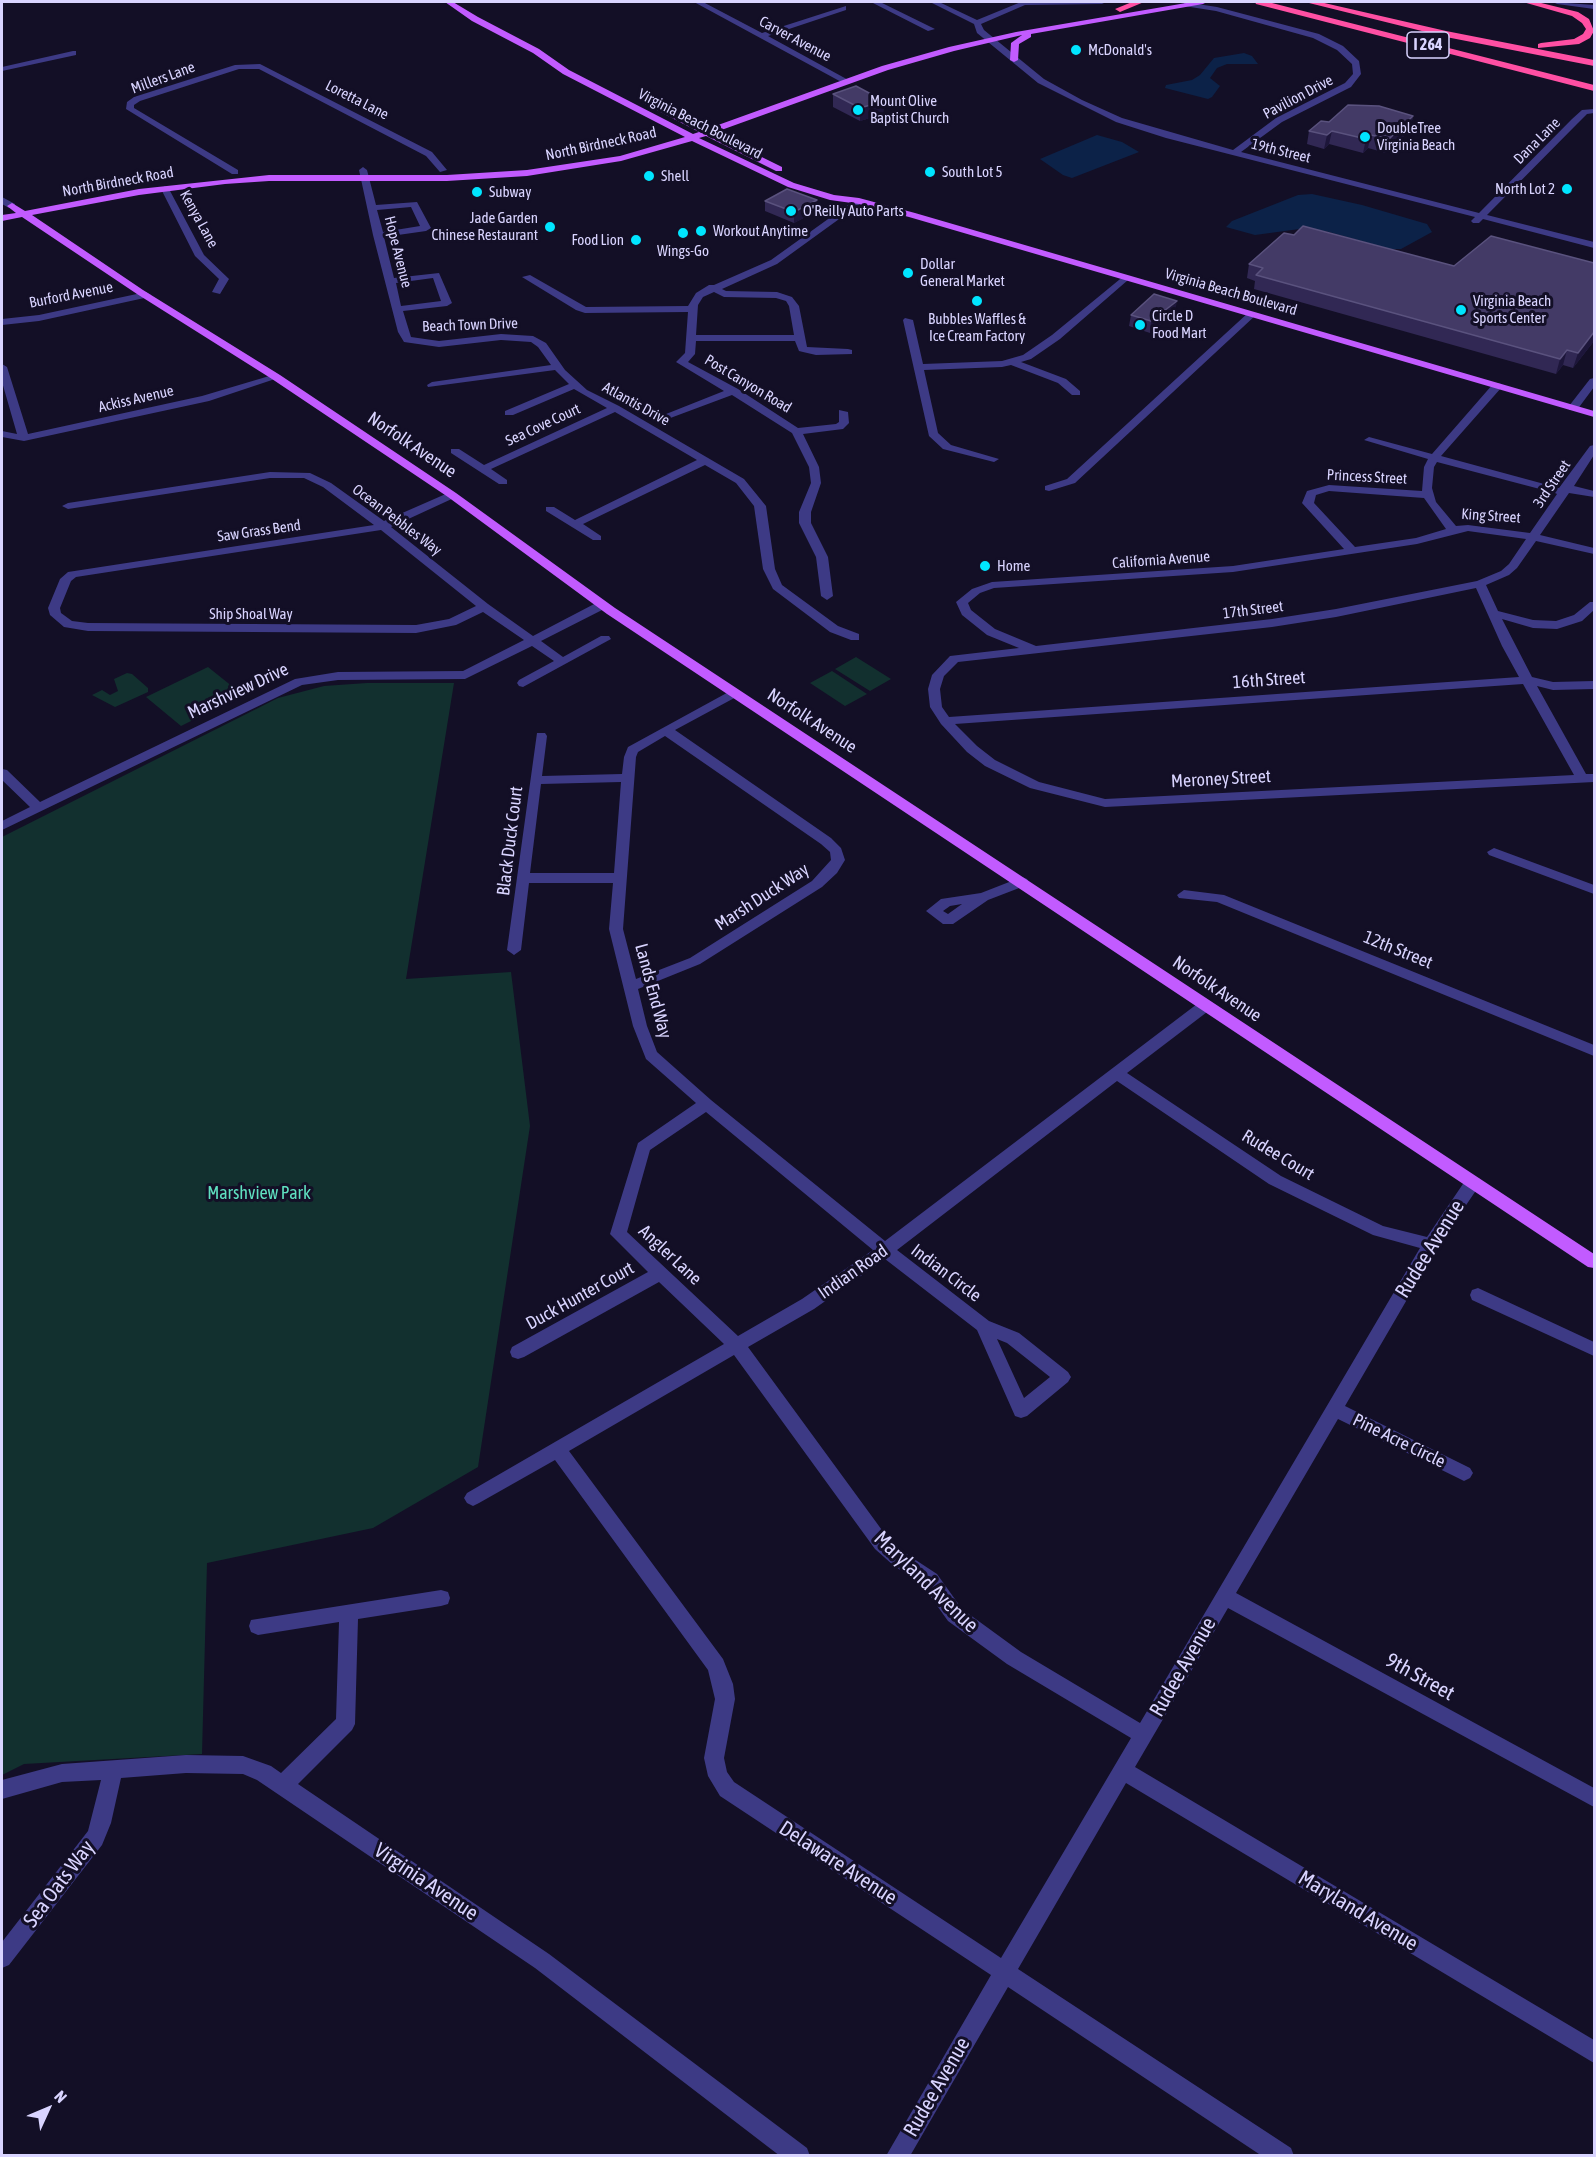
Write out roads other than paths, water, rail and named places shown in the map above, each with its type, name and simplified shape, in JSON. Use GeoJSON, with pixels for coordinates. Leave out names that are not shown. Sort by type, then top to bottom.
{"type":"FeatureCollection","features":[{"type":"Feature","properties":{"kind":"highway"},"geometry":{"type":"LineString","coordinates":[[1120,9],[1139,2]]}},
{"type":"Feature","properties":{"kind":"highway","name":"I 264"},"geometry":{"type":"LineString","coordinates":[[1260,2],[1594,88]]}},
{"type":"Feature","properties":{"kind":"highway","name":"I 264"},"geometry":{"type":"LineString","coordinates":[[1310,2],[1446,34],[1594,63]]}},
{"type":"Feature","properties":{"kind":"highway"},"geometry":{"type":"LineString","coordinates":[[1446,34],[1549,46],[1576,42],[1590,33],[1586,21],[1575,14],[1528,2]]}},
{"type":"Feature","properties":{"kind":"main road","name":"Virginia Beach Boulevard"},"geometry":{"type":"LineString","coordinates":[[449,2],[475,19],[536,51],[597,77]]}},
{"type":"Feature","properties":{"kind":"main road","name":"North Birdneck Road"},"geometry":{"type":"LineString","coordinates":[[2,218],[165,189],[246,179],[442,170],[525,169],[605,154],[681,132],[903,54],[1120,9],[1166,2]]}},
{"type":"Feature","properties":{"kind":"main road","name":"North Birdneck Road"},"geometry":{"type":"LineString","coordinates":[[2,208],[140,183],[235,172],[364,174],[525,169],[621,158],[692,138],[848,81],[987,37],[1042,30],[1184,3],[1203,2]]}},
{"type":"Feature","properties":{"kind":"main road"},"geometry":{"type":"LineString","coordinates":[[1014,60],[1015,43],[1023,37],[1042,30]]}},
{"type":"Feature","properties":{"kind":"main road","name":"Virginia Beach Boulevard"},"geometry":{"type":"LineString","coordinates":[[536,51],[566,72],[692,138],[791,185],[833,198],[859,201],[1594,414]]}},
{"type":"Feature","properties":{"kind":"main road","name":"Virginia Beach Boulevard"},"geometry":{"type":"LineString","coordinates":[[634,96],[767,164],[842,191],[859,201]]}},
{"type":"Feature","properties":{"kind":"main road","name":"Norfolk Avenue"},"geometry":{"type":"LineString","coordinates":[[12,206],[146,296],[276,377],[452,495],[602,605],[1594,1262]]}},
{"type":"Feature","properties":{"kind":"street","name":"Carver Avenue"},"geometry":{"type":"LineString","coordinates":[[698,2],[848,81]]}},
{"type":"Feature","properties":{"kind":"street"},"geometry":{"type":"LineString","coordinates":[[876,2],[931,29]]}},
{"type":"Feature","properties":{"kind":"street"},"geometry":{"type":"LineString","coordinates":[[934,2],[977,22],[1019,3],[1102,2]]}},
{"type":"Feature","properties":{"kind":"street"},"geometry":{"type":"LineString","coordinates":[[1557,2],[1594,7]]}},
{"type":"Feature","properties":{"kind":"street","name":"Pavilion Drive"},"geometry":{"type":"LineString","coordinates":[[1184,3],[1215,5],[1322,39],[1349,54],[1358,69],[1355,80],[1339,92],[1279,120],[1234,153]]}},
{"type":"Feature","properties":{"kind":"street"},"geometry":{"type":"LineString","coordinates":[[761,36],[843,8]]}},
{"type":"Feature","properties":{"kind":"street","name":"19th Street"},"geometry":{"type":"LineString","coordinates":[[977,22],[987,37],[1014,60],[1058,91],[1097,111],[1161,134],[1478,219],[1594,245]]}},
{"type":"Feature","properties":{"kind":"street"},"geometry":{"type":"LineString","coordinates":[[2,69],[73,53]]}},
{"type":"Feature","properties":{"kind":"street","name":"Loretta Lane"},"geometry":{"type":"LineString","coordinates":[[263,64],[429,154],[442,170]]}},
{"type":"Feature","properties":{"kind":"street","name":"Millers Lane"},"geometry":{"type":"LineString","coordinates":[[235,172],[129,106],[137,99],[238,66],[263,64]]}},
{"type":"Feature","properties":{"kind":"street","name":"Dana Lane"},"geometry":{"type":"LineString","coordinates":[[1478,219],[1575,121],[1585,112],[1594,111]]}},
{"type":"Feature","properties":{"kind":"street","name":"Hope Avenue"},"geometry":{"type":"LineString","coordinates":[[364,174],[403,332],[408,340]]}},
{"type":"Feature","properties":{"kind":"street","name":"Kenya Lane"},"geometry":{"type":"LineString","coordinates":[[165,189],[200,256],[224,279],[217,292]]}},
{"type":"Feature","properties":{"kind":"street"},"geometry":{"type":"LineString","coordinates":[[2,200],[12,206]]}},
{"type":"Feature","properties":{"kind":"street"},"geometry":{"type":"LineString","coordinates":[[799,338],[691,338],[694,300],[712,287],[774,262],[859,201]]}},
{"type":"Feature","properties":{"kind":"street"},"geometry":{"type":"LineString","coordinates":[[372,208],[414,204],[426,228],[378,235]]}},
{"type":"Feature","properties":{"kind":"street"},"geometry":{"type":"LineString","coordinates":[[390,281],[436,275],[447,303],[397,309]]}},
{"type":"Feature","properties":{"kind":"street"},"geometry":{"type":"LineString","coordinates":[[527,277],[585,310],[692,309]]}},
{"type":"Feature","properties":{"kind":"street"},"geometry":{"type":"LineString","coordinates":[[918,367],[1013,362],[1027,357],[1056,337],[1125,278]]}},
{"type":"Feature","properties":{"kind":"street"},"geometry":{"type":"LineString","coordinates":[[712,287],[724,294],[777,295],[789,299],[794,306],[801,346],[808,351],[848,352]]}},
{"type":"Feature","properties":{"kind":"street","name":"Burford Avenue"},"geometry":{"type":"LineString","coordinates":[[2,322],[39,318],[146,296]]}},
{"type":"Feature","properties":{"kind":"street"},"geometry":{"type":"LineString","coordinates":[[1049,488],[1071,481],[1252,314]]}},
{"type":"Feature","properties":{"kind":"street"},"geometry":{"type":"LineString","coordinates":[[908,320],[936,438],[947,447],[994,459]]}},
{"type":"Feature","properties":{"kind":"street","name":"Beach Town Drive"},"geometry":{"type":"LineString","coordinates":[[408,340],[440,344],[501,337],[533,339]]}},
{"type":"Feature","properties":{"kind":"street","name":"Post Canyon Road"},"geometry":{"type":"LineString","coordinates":[[691,338],[690,354],[681,362],[734,391],[796,431],[805,445],[814,467],[816,483],[805,512],[805,523],[822,557],[827,596]]}},
{"type":"Feature","properties":{"kind":"street","name":"Atlantis Drive"},"geometry":{"type":"LineString","coordinates":[[533,339],[542,345],[557,367],[583,392],[615,408],[740,481],[760,506],[769,569],[777,587],[834,630],[855,637]]}},
{"type":"Feature","properties":{"kind":"street"},"geometry":{"type":"LineString","coordinates":[[1013,362],[1062,381],[1076,393]]}},
{"type":"Feature","properties":{"kind":"street"},"geometry":{"type":"LineString","coordinates":[[2,367],[24,438]]}},
{"type":"Feature","properties":{"kind":"street"},"geometry":{"type":"LineString","coordinates":[[432,385],[557,367]]}},
{"type":"Feature","properties":{"kind":"street","name":"Ackiss Avenue"},"geometry":{"type":"LineString","coordinates":[[2,435],[24,438],[169,408],[276,377]]}},
{"type":"Feature","properties":{"kind":"street"},"geometry":{"type":"LineString","coordinates":[[1573,408],[1594,381]]}},
{"type":"Feature","properties":{"kind":"street"},"geometry":{"type":"LineString","coordinates":[[509,413],[576,385]]}},
{"type":"Feature","properties":{"kind":"street"},"geometry":{"type":"LineString","coordinates":[[1428,495],[1427,477],[1434,458],[1497,386]]}},
{"type":"Feature","properties":{"kind":"street"},"geometry":{"type":"LineString","coordinates":[[661,417],[734,391]]}},
{"type":"Feature","properties":{"kind":"street","name":"Sea Cove Court"},"geometry":{"type":"LineString","coordinates":[[483,469],[615,408]]}},
{"type":"Feature","properties":{"kind":"street"},"geometry":{"type":"LineString","coordinates":[[796,431],[843,426],[843,412]]}},
{"type":"Feature","properties":{"kind":"street"},"geometry":{"type":"LineString","coordinates":[[1369,440],[1565,491],[1573,489],[1594,494]]}},
{"type":"Feature","properties":{"kind":"street","name":"3rd Street"},"geometry":{"type":"LineString","coordinates":[[1534,537],[1594,448]]}},
{"type":"Feature","properties":{"kind":"street"},"geometry":{"type":"LineString","coordinates":[[455,451],[503,482]]}},
{"type":"Feature","properties":{"kind":"street"},"geometry":{"type":"LineString","coordinates":[[575,524],[706,460]]}},
{"type":"Feature","properties":{"kind":"street"},"geometry":{"type":"LineString","coordinates":[[1580,469],[1594,473]]}},
{"type":"Feature","properties":{"kind":"street","name":"Ocean Pebbles Way"},"geometry":{"type":"LineString","coordinates":[[68,506],[270,475],[306,475],[327,485],[383,526],[484,607],[563,662]]}},
{"type":"Feature","properties":{"kind":"street","name":"Princess Street"},"geometry":{"type":"LineString","coordinates":[[1353,551],[1308,503],[1311,493],[1329,488],[1428,495]]}},
{"type":"Feature","properties":{"kind":"street","name":"Saw Grass Bend"},"geometry":{"type":"LineString","coordinates":[[66,579],[82,571],[383,526],[452,495]]}},
{"type":"Feature","properties":{"kind":"street","name":"King Street"},"geometry":{"type":"LineString","coordinates":[[1428,495],[1453,530],[1487,530],[1534,537],[1594,551]]}},
{"type":"Feature","properties":{"kind":"street"},"geometry":{"type":"LineString","coordinates":[[550,509],[597,538]]}},
{"type":"Feature","properties":{"kind":"street","name":"California Avenue"},"geometry":{"type":"LineString","coordinates":[[1034,650],[991,632],[966,612],[962,602],[976,591],[992,585],[1187,574],[1417,541],[1453,530]]}},
{"type":"Feature","properties":{"kind":"street","name":"17th Street"},"geometry":{"type":"LineString","coordinates":[[954,659],[1283,621],[1422,597],[1480,584],[1504,573],[1513,566],[1534,537]]}},
{"type":"Feature","properties":{"kind":"street","name":"Ship Shoal Way"},"geometry":{"type":"LineString","coordinates":[[66,579],[54,608],[60,620],[77,626],[416,629],[452,622],[484,607]]}},
{"type":"Feature","properties":{"kind":"street"},"geometry":{"type":"LineString","coordinates":[[1480,584],[1527,680],[1588,778]]}},
{"type":"Feature","properties":{"kind":"street","name":"Marshview Drive"},"geometry":{"type":"LineString","coordinates":[[2,826],[299,682],[338,676],[457,676],[480,669],[602,605]]}},
{"type":"Feature","properties":{"kind":"street"},"geometry":{"type":"LineString","coordinates":[[1493,613],[1526,623],[1557,625],[1578,618],[1594,605]]}},
{"type":"Feature","properties":{"kind":"street"},"geometry":{"type":"LineString","coordinates":[[523,683],[605,639]]}},
{"type":"Feature","properties":{"kind":"street","name":"Meroney Street"},"geometry":{"type":"LineString","coordinates":[[954,659],[938,675],[934,689],[936,708],[945,721],[972,749],[1011,775],[1056,792],[1105,803],[1588,778]]}},
{"type":"Feature","properties":{"kind":"street","name":"16th Street"},"geometry":{"type":"LineString","coordinates":[[945,721],[1527,680],[1552,686],[1594,685]]}},
{"type":"Feature","properties":{"kind":"street","name":"Lands End Way"},"geometry":{"type":"LineString","coordinates":[[734,693],[633,750],[626,778],[616,929],[640,1026],[651,1055],[706,1104],[885,1250]]}},
{"type":"Feature","properties":{"kind":"street","name":"Marsh Duck Way"},"geometry":{"type":"LineString","coordinates":[[630,987],[695,961],[817,884],[832,870],[838,860],[836,851],[826,841],[666,730]]}},
{"type":"Feature","properties":{"kind":"street","name":"Black Duck Court"},"geometry":{"type":"LineString","coordinates":[[514,950],[540,736]]}},
{"type":"Feature","properties":{"kind":"street"},"geometry":{"type":"LineString","coordinates":[[2,773],[38,808]]}},
{"type":"Feature","properties":{"kind":"street"},"geometry":{"type":"LineString","coordinates":[[535,780],[626,778]]}},
{"type":"Feature","properties":{"kind":"street"},"geometry":{"type":"LineString","coordinates":[[1494,852],[1594,890]]}},
{"type":"Feature","properties":{"kind":"street"},"geometry":{"type":"LineString","coordinates":[[523,878],[619,879]]}},
{"type":"Feature","properties":{"kind":"street"},"geometry":{"type":"LineString","coordinates":[[983,897],[1022,882]]}},
{"type":"Feature","properties":{"kind":"street","name":"12th Street"},"geometry":{"type":"LineString","coordinates":[[1184,895],[1219,898],[1594,1051]]}},
{"type":"Feature","properties":{"kind":"street","name":"Indian Road"},"geometry":{"type":"LineString","coordinates":[[473,1498],[808,1304],[885,1250],[1206,1005]]}},
{"type":"Feature","properties":{"kind":"street","name":"Rudee Court"},"geometry":{"type":"LineString","coordinates":[[1118,1074],[1275,1180],[1379,1231],[1431,1244]]}},
{"type":"Feature","properties":{"kind":"street","name":"Angler Lane"},"geometry":{"type":"LineString","coordinates":[[706,1104],[644,1147],[618,1234],[737,1346]]}},
{"type":"Feature","properties":{"kind":"street","name":"Rudee Avenue"},"geometry":{"type":"LineString","coordinates":[[897,2156],[1431,1244],[1473,1182]]}},
{"type":"Feature","properties":{"kind":"street","name":"Indian Circle"},"geometry":{"type":"LineString","coordinates":[[885,1250],[983,1326],[1013,1338],[1062,1377],[1021,1411],[983,1326]]}},
{"type":"Feature","properties":{"kind":"street","name":"Duck Hunter Court"},"geometry":{"type":"LineString","coordinates":[[518,1352],[661,1273]]}},
{"type":"Feature","properties":{"kind":"street"},"geometry":{"type":"LineString","coordinates":[[1479,1295],[1594,1349]]}},
{"type":"Feature","properties":{"kind":"street","name":"Maryland Avenue"},"geometry":{"type":"LineString","coordinates":[[737,1346],[881,1543],[899,1559],[930,1580],[956,1615],[1014,1658],[1143,1736]]}},
{"type":"Feature","properties":{"kind":"street","name":"Pine Acre Circle"},"geometry":{"type":"LineString","coordinates":[[1334,1409],[1464,1473]]}},
{"type":"Feature","properties":{"kind":"street","name":"Delaware Avenue"},"geometry":{"type":"LineString","coordinates":[[556,1448],[716,1665],[723,1684],[725,1700],[714,1758],[718,1776],[727,1789],[1282,2156]]}},
{"type":"Feature","properties":{"kind":"street","name":"9th Street"},"geometry":{"type":"LineString","coordinates":[[1224,1596],[1594,1798]]}},
{"type":"Feature","properties":{"kind":"street"},"geometry":{"type":"LineString","coordinates":[[258,1626],[441,1598]]}},
{"type":"Feature","properties":{"kind":"street"},"geometry":{"type":"LineString","coordinates":[[284,1784],[345,1724],[349,1612]]}},
{"type":"Feature","properties":{"kind":"street","name":"Virginia Avenue"},"geometry":{"type":"LineString","coordinates":[[2,1789],[62,1773],[221,1763],[243,1765],[264,1773],[284,1784],[542,1961],[799,2156]]}},
{"type":"Feature","properties":{"kind":"street","name":"Sea Oats Way"},"geometry":{"type":"LineString","coordinates":[[2,1958],[95,1838],[102,1823],[113,1770]]}},
{"type":"Feature","properties":{"kind":"street","name":"Maryland Avenue"},"geometry":{"type":"LineString","coordinates":[[1122,1770],[1594,2052]]}},
{"type":"Feature","properties":{"kind":"water"},"geometry":{"type":"Polygon","coordinates":[[[1244,53],[1252,56],[1258,64],[1227,64],[1217,68],[1210,78],[1220,86],[1208,99],[1165,88],[1166,85],[1192,80],[1200,75],[1214,58],[1244,53]]]}},
{"type":"Feature","properties":{"kind":"water"},"geometry":{"type":"Polygon","coordinates":[[[1097,135],[1122,142],[1139,152],[1072,178],[1063,175],[1040,159],[1097,135]]]}},
{"type":"Feature","properties":{"kind":"water"},"geometry":{"type":"Polygon","coordinates":[[[1312,194],[1362,205],[1427,224],[1432,232],[1401,249],[1390,249],[1307,228],[1255,235],[1226,227],[1232,221],[1298,195],[1312,194]]]}},
{"type":"Feature","properties":{"kind":"place","name":"McDonald's"},"geometry":{"type":"Point","coordinates":[1076,50]}},
{"type":"Feature","properties":{"kind":"place","name":"Mount Olive Baptist Church"},"geometry":{"type":"Point","coordinates":[858,110]}},
{"type":"Feature","properties":{"kind":"place","name":"DoubleTree Virginia Beach"},"geometry":{"type":"Point","coordinates":[1365,137]}},
{"type":"Feature","properties":{"kind":"place","name":"South Lot 5"},"geometry":{"type":"Point","coordinates":[930,172]}},
{"type":"Feature","properties":{"kind":"place","name":"Shell"},"geometry":{"type":"Point","coordinates":[649,176]}},
{"type":"Feature","properties":{"kind":"place","name":"North Lot 2"},"geometry":{"type":"Point","coordinates":[1567,189]}},
{"type":"Feature","properties":{"kind":"place","name":"Subway"},"geometry":{"type":"Point","coordinates":[477,192]}},
{"type":"Feature","properties":{"kind":"place","name":"O'Reilly Auto Parts"},"geometry":{"type":"Point","coordinates":[791,211]}},
{"type":"Feature","properties":{"kind":"place","name":"Jade Garden Chinese Restaurant"},"geometry":{"type":"Point","coordinates":[550,227]}},
{"type":"Feature","properties":{"kind":"place","name":"Workout Anytime"},"geometry":{"type":"Point","coordinates":[701,231]}},
{"type":"Feature","properties":{"kind":"place","name":"Wings-Go"},"geometry":{"type":"Point","coordinates":[683,233]}},
{"type":"Feature","properties":{"kind":"place","name":"Food Lion"},"geometry":{"type":"Point","coordinates":[636,240]}},
{"type":"Feature","properties":{"kind":"place","name":"Dollar General Market"},"geometry":{"type":"Point","coordinates":[908,273]}},
{"type":"Feature","properties":{"kind":"place","name":"Bubbles Waffles & Ice Cream Factory"},"geometry":{"type":"Point","coordinates":[977,301]}},
{"type":"Feature","properties":{"kind":"place","name":"Virginia Beach Sports Center"},"geometry":{"type":"Point","coordinates":[1461,310]}},
{"type":"Feature","properties":{"kind":"place","name":"Circle D Food Mart"},"geometry":{"type":"Point","coordinates":[1140,325]}},
{"type":"Feature","properties":{"kind":"place","name":"Home"},"geometry":{"type":"Point","coordinates":[985,566]}},
{"type":"Feature","properties":{"kind":"park label","name":"Marshview Park"},"geometry":{"type":"Point","coordinates":[259,1193]}}]}
